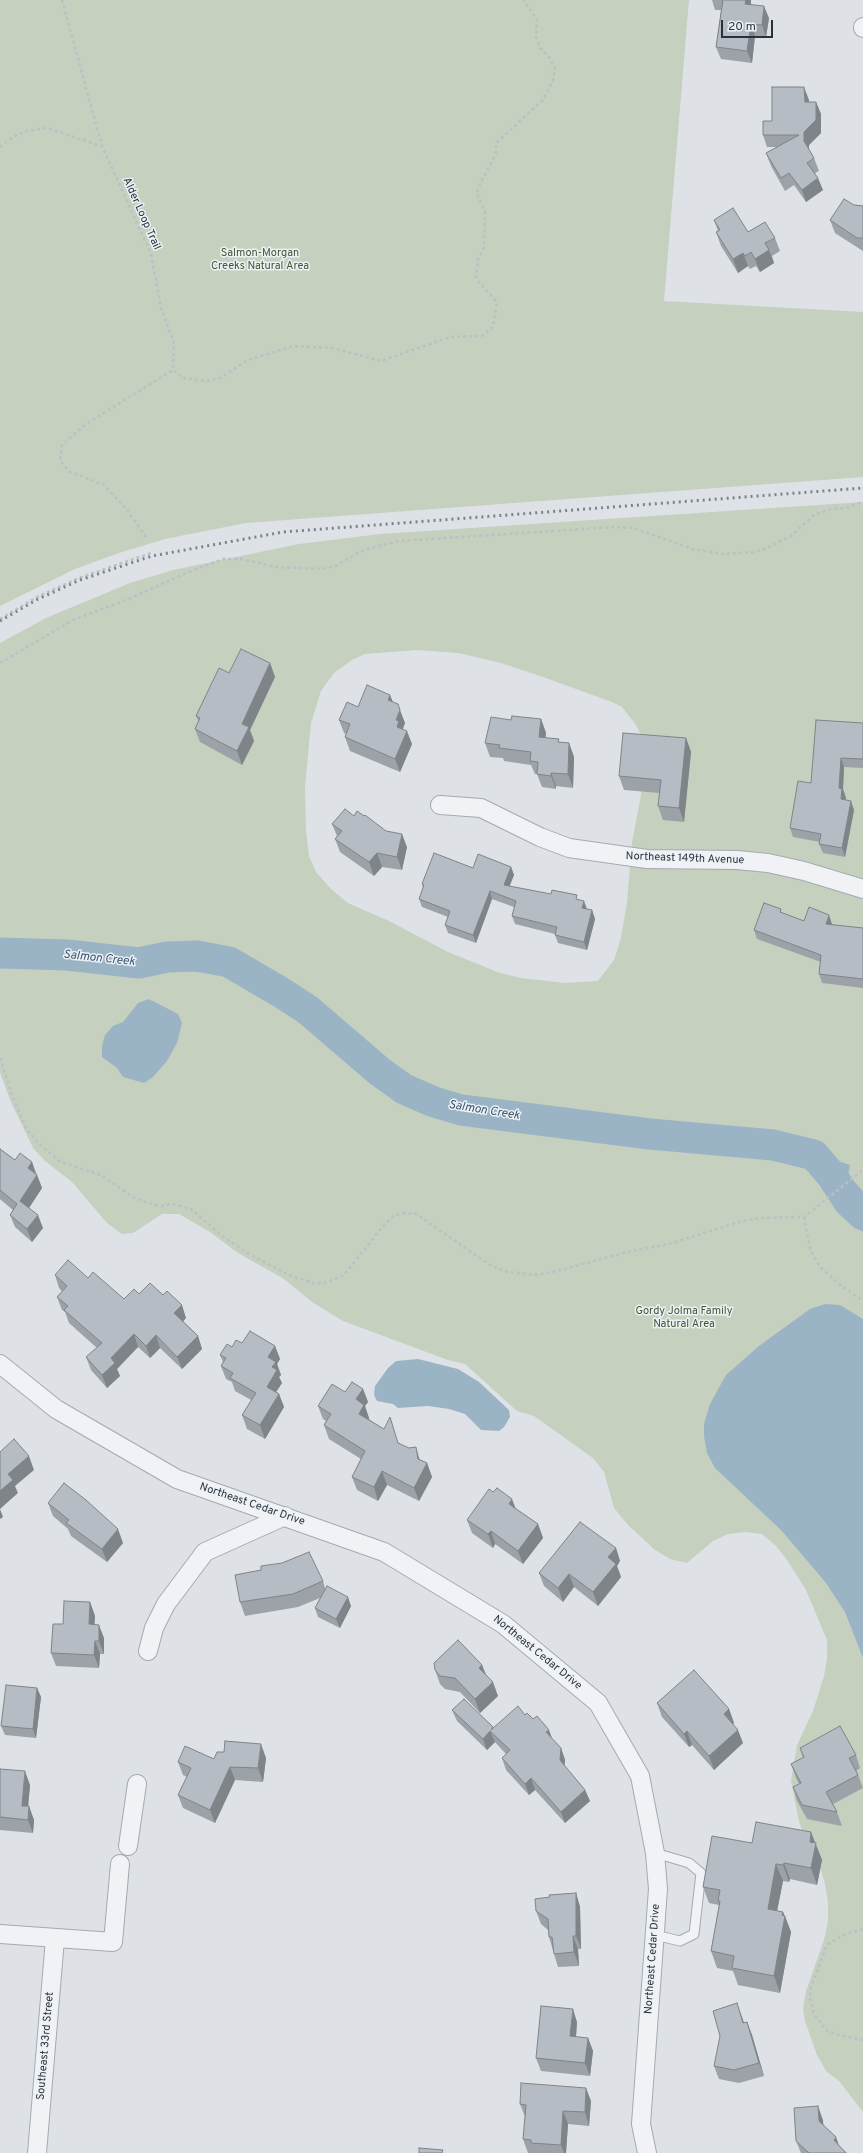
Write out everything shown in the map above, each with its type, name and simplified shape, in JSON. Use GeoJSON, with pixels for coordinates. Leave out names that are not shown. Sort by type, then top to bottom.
{"type":"FeatureCollection","features":[{"type":"Feature","properties":{"kind":"street","name":"Northeast 149th Avenue"},"geometry":{"type":"LineString","coordinates":[[440,805],[481,808],[540,837],[569,848],[647,859],[736,860],[768,863],[804,871],[863,889]]}},
{"type":"Feature","properties":{"kind":"street","name":"Northeast Cedar Drive"},"geometry":{"type":"LineString","coordinates":[[0,1364],[56,1409],[177,1479],[384,1552],[503,1624],[598,1703],[640,1776],[655,1853],[658,1889],[641,2124],[646,2153]]}},
{"type":"Feature","properties":{"kind":"street"},"geometry":{"type":"LineString","coordinates":[[148,1651],[154,1628],[166,1604],[205,1552],[285,1516]]}},
{"type":"Feature","properties":{"kind":"street"},"geometry":{"type":"LineString","coordinates":[[128,1846],[137,1784]]}},
{"type":"Feature","properties":{"kind":"street"},"geometry":{"type":"LineString","coordinates":[[0,1934],[112,1942],[120,1864]]}},
{"type":"Feature","properties":{"kind":"street","name":"Southeast 33rd Street"},"geometry":{"type":"LineString","coordinates":[[37,2153],[55,1939]]}},
{"type":"Feature","properties":{"kind":"lane"},"geometry":{"type":"LineString","coordinates":[[655,1853],[689,1863],[701,1873],[694,1934],[680,1941],[655,1935]]}},
{"type":"Feature","properties":{"kind":"path","name":"Alder Loop Trail"},"geometry":{"type":"LineString","coordinates":[[62,0],[102,146],[151,254],[161,308],[174,343],[173,370]]}},
{"type":"Feature","properties":{"kind":"path"},"geometry":{"type":"LineString","coordinates":[[146,537],[124,506],[104,485],[68,471],[60,460],[62,445],[86,424],[173,370],[183,378],[207,381],[220,378],[248,360],[292,346],[333,348],[381,361],[450,338],[482,336],[493,327],[498,302],[476,279],[478,260],[484,248],[485,212],[477,194],[478,188],[496,153],[496,143],[543,100],[553,80],[556,68],[550,57],[540,48],[536,37],[537,19],[522,0]]}},
{"type":"Feature","properties":{"kind":"path"},"geometry":{"type":"LineString","coordinates":[[0,147],[13,137],[26,131],[47,128],[102,146]]}},
{"type":"Feature","properties":{"kind":"path"},"geometry":{"type":"LineString","coordinates":[[0,663],[73,620],[136,596],[186,573],[223,559],[242,559],[275,567],[322,569],[336,566],[356,554],[370,548],[399,541],[614,527],[634,528],[692,549],[722,554],[754,552],[767,548],[791,536],[815,514],[832,508],[845,508],[863,502]]}},
{"type":"Feature","properties":{"kind":"path"},"geometry":{"type":"LineString","coordinates":[[0,619],[37,597],[79,578],[151,553]]}},
{"type":"Feature","properties":{"kind":"path"},"geometry":{"type":"LineString","coordinates":[[0,1058],[12,1095],[26,1128],[39,1144],[61,1162],[101,1175],[133,1197],[145,1202],[160,1206],[172,1204],[191,1209],[222,1236],[249,1254],[289,1275],[316,1284],[328,1282],[344,1275],[384,1224],[394,1216],[403,1213],[416,1214],[494,1267],[508,1272],[537,1274],[561,1270],[627,1252],[669,1244],[742,1221],[760,1218],[804,1217],[862,1170]]}},
{"type":"Feature","properties":{"kind":"path"},"geometry":{"type":"LineString","coordinates":[[804,1217],[810,1249],[817,1262],[838,1283],[863,1300]]}},
{"type":"Feature","properties":{"kind":"path"},"geometry":{"type":"LineString","coordinates":[[863,1929],[843,1935],[827,1945],[811,1987],[810,1997],[814,2014],[828,2031],[863,2040]]}},
{"type":"Feature","properties":{"kind":"green space","name":"Salmon-Morgan Creeks Natural Area"},"geometry":{"type":"Polygon","coordinates":[[[0,0],[689,0],[664,301],[863,312],[863,477],[246,523],[165,539],[119,553],[75,569],[0,606],[0,0]]]}},
{"type":"Feature","properties":{"kind":"green space","name":"Gordy Jolma Family Natural Area"},"geometry":{"type":"Polygon","coordinates":[[[863,502],[863,2112],[839,2081],[826,2071],[817,2055],[805,2021],[803,2009],[806,1991],[824,1940],[828,1921],[828,1903],[820,1867],[803,1834],[791,1781],[797,1745],[813,1711],[824,1676],[827,1659],[827,1640],[806,1590],[787,1560],[776,1546],[762,1534],[745,1532],[728,1534],[713,1541],[687,1563],[670,1559],[655,1550],[628,1525],[614,1508],[604,1472],[593,1458],[534,1416],[517,1411],[465,1364],[448,1360],[343,1321],[312,1302],[284,1279],[238,1253],[210,1232],[179,1214],[162,1214],[133,1233],[122,1234],[107,1223],[72,1182],[45,1161],[33,1148],[10,1100],[0,1072],[0,643],[46,618],[130,583],[173,570],[299,544],[380,534],[863,502]],[[417,650],[365,654],[352,660],[334,673],[321,691],[311,723],[305,787],[306,831],[309,856],[316,872],[331,889],[348,903],[389,921],[448,952],[500,973],[521,978],[565,983],[598,981],[614,960],[621,938],[627,902],[632,842],[641,795],[644,759],[641,735],[636,725],[622,707],[612,702],[501,663],[458,653],[417,650]]]}},
{"type":"Feature","properties":{"kind":"water"},"geometry":{"type":"Polygon","coordinates":[[[149,999],[178,1014],[182,1023],[177,1043],[167,1061],[153,1077],[144,1083],[123,1077],[117,1068],[102,1057],[102,1046],[105,1035],[113,1026],[123,1022],[138,1003],[149,999]]]}},
{"type":"Feature","properties":{"kind":"water"},"geometry":{"type":"Polygon","coordinates":[[[818,1154],[850,1165],[848,1175],[863,1191],[863,1232],[849,1222],[824,1183],[818,1154]]]}},
{"type":"Feature","properties":{"kind":"water"},"geometry":{"type":"Polygon","coordinates":[[[825,1304],[840,1305],[863,1319],[863,1658],[845,1612],[826,1583],[782,1531],[715,1468],[707,1453],[704,1436],[704,1424],[710,1404],[726,1375],[759,1346],[810,1309],[825,1304]]]}},
{"type":"Feature","properties":{"kind":"water"},"geometry":{"type":"Polygon","coordinates":[[[418,1359],[458,1369],[479,1382],[509,1410],[510,1417],[504,1427],[499,1431],[481,1430],[465,1414],[449,1409],[428,1406],[398,1408],[393,1404],[377,1401],[374,1395],[375,1386],[388,1368],[396,1361],[418,1359]]]}},
{"type":"Feature","properties":{"kind":"building"},"geometry":{"type":"Polygon","coordinates":[[[723,0],[746,0],[745,4],[764,6],[762,25],[751,24],[747,51],[716,47],[723,0]]]}},
{"type":"Feature","properties":{"kind":"building"},"geometry":{"type":"Polygon","coordinates":[[[772,87],[804,87],[805,102],[816,102],[816,120],[804,132],[804,141],[814,158],[807,163],[818,178],[802,190],[789,173],[781,178],[766,153],[799,135],[763,135],[763,121],[772,121],[772,87]]]}},
{"type":"Feature","properties":{"kind":"building"},"geometry":{"type":"Polygon","coordinates":[[[844,199],[854,205],[863,206],[863,238],[857,238],[830,220],[844,199]]]}},
{"type":"Feature","properties":{"kind":"building"},"geometry":{"type":"Polygon","coordinates":[[[733,208],[748,232],[765,222],[775,238],[765,243],[769,250],[755,259],[751,252],[745,256],[743,253],[733,259],[716,232],[720,230],[714,220],[733,208]]]}},
{"type":"Feature","properties":{"kind":"building"},"geometry":{"type":"Polygon","coordinates":[[[241,649],[270,663],[242,724],[249,727],[237,751],[195,729],[200,718],[196,716],[219,668],[229,673],[241,649]]]}},
{"type":"Feature","properties":{"kind":"building"},"geometry":{"type":"Polygon","coordinates":[[[367,685],[390,695],[388,700],[398,704],[400,710],[396,720],[399,721],[397,727],[407,731],[395,759],[345,737],[350,724],[339,720],[347,702],[358,707],[367,685]]]}},
{"type":"Feature","properties":{"kind":"building"},"geometry":{"type":"Polygon","coordinates":[[[512,716],[541,719],[539,737],[559,739],[558,742],[569,743],[568,774],[551,773],[551,776],[537,774],[538,762],[530,761],[531,752],[499,748],[500,745],[485,743],[491,717],[511,720],[512,716]]]}},
{"type":"Feature","properties":{"kind":"building"},"geometry":{"type":"Polygon","coordinates":[[[816,720],[863,723],[863,759],[841,758],[839,788],[842,789],[841,799],[851,801],[842,848],[819,844],[821,834],[790,828],[798,781],[811,783],[816,720]]]}},
{"type":"Feature","properties":{"kind":"building"},"geometry":{"type":"Polygon","coordinates":[[[623,733],[686,738],[679,808],[658,806],[661,780],[619,776],[623,733]]]}},
{"type":"Feature","properties":{"kind":"building"},"geometry":{"type":"Polygon","coordinates":[[[345,809],[354,816],[357,811],[364,816],[365,815],[386,831],[402,834],[397,857],[377,853],[369,862],[335,839],[342,831],[332,824],[345,809]]]}},
{"type":"Feature","properties":{"kind":"building"},"geometry":{"type":"Polygon","coordinates":[[[434,853],[473,868],[478,854],[511,867],[504,885],[551,894],[552,890],[577,895],[576,899],[584,901],[582,908],[592,910],[584,942],[555,935],[557,927],[512,916],[516,901],[490,891],[473,935],[445,925],[450,911],[419,899],[424,885],[422,884],[434,853]]]}},
{"type":"Feature","properties":{"kind":"building"},"geometry":{"type":"Polygon","coordinates":[[[764,903],[781,909],[780,912],[804,921],[809,907],[829,915],[826,924],[863,928],[863,979],[819,974],[821,955],[754,930],[764,903]]]}},
{"type":"Feature","properties":{"kind":"building"},"geometry":{"type":"Polygon","coordinates":[[[0,1149],[15,1160],[20,1153],[32,1162],[28,1168],[37,1175],[20,1201],[38,1215],[27,1229],[10,1215],[17,1204],[0,1190],[0,1149]]]}},
{"type":"Feature","properties":{"kind":"building"},"geometry":{"type":"Polygon","coordinates":[[[68,1260],[88,1278],[93,1272],[124,1299],[134,1289],[139,1294],[150,1283],[163,1295],[167,1291],[182,1305],[174,1313],[198,1336],[177,1357],[156,1335],[146,1346],[134,1334],[111,1358],[115,1363],[102,1375],[86,1357],[102,1343],[64,1310],[68,1306],[57,1297],[67,1286],[55,1275],[68,1260]]]}},
{"type":"Feature","properties":{"kind":"building"},"geometry":{"type":"Polygon","coordinates":[[[250,1331],[275,1346],[268,1357],[276,1362],[272,1367],[277,1370],[267,1387],[279,1394],[260,1425],[242,1415],[256,1393],[230,1378],[233,1373],[221,1366],[226,1358],[220,1355],[227,1344],[232,1347],[236,1340],[242,1343],[250,1331]]]}},
{"type":"Feature","properties":{"kind":"building"},"geometry":{"type":"Polygon","coordinates":[[[352,1382],[363,1389],[356,1399],[364,1405],[359,1414],[384,1429],[390,1417],[398,1443],[409,1448],[416,1447],[418,1459],[427,1463],[414,1488],[382,1471],[374,1487],[352,1477],[365,1451],[324,1425],[331,1414],[318,1406],[332,1384],[345,1392],[352,1382]]]}},
{"type":"Feature","properties":{"kind":"building"},"geometry":{"type":"Polygon","coordinates":[[[14,1439],[29,1456],[8,1474],[13,1480],[0,1491],[0,1452],[14,1439]]]}},
{"type":"Feature","properties":{"kind":"building"},"geometry":{"type":"Polygon","coordinates":[[[64,1483],[86,1500],[118,1529],[102,1549],[66,1523],[69,1520],[48,1503],[64,1483]]]}},
{"type":"Feature","properties":{"kind":"building"},"geometry":{"type":"Polygon","coordinates":[[[497,1488],[512,1499],[509,1504],[538,1524],[518,1551],[491,1531],[488,1534],[467,1520],[489,1489],[493,1492],[497,1488]]]}},
{"type":"Feature","properties":{"kind":"building"},"geometry":{"type":"Polygon","coordinates":[[[580,1522],[616,1548],[608,1557],[616,1564],[593,1592],[569,1574],[558,1588],[539,1573],[580,1522]]]}},
{"type":"Feature","properties":{"kind":"building"},"geometry":{"type":"Polygon","coordinates":[[[309,1552],[323,1581],[293,1594],[240,1602],[235,1575],[261,1570],[261,1566],[282,1563],[309,1552]]]}},
{"type":"Feature","properties":{"kind":"building"},"geometry":{"type":"Polygon","coordinates":[[[327,1586],[348,1597],[336,1619],[315,1608],[327,1586]]]}},
{"type":"Feature","properties":{"kind":"building"},"geometry":{"type":"Polygon","coordinates":[[[64,1601],[90,1602],[89,1624],[99,1625],[99,1641],[95,1641],[94,1655],[51,1653],[53,1624],[63,1624],[64,1601]]]}},
{"type":"Feature","properties":{"kind":"building"},"geometry":{"type":"Polygon","coordinates":[[[458,1640],[482,1665],[479,1668],[493,1682],[475,1699],[455,1678],[440,1676],[435,1670],[434,1663],[458,1640]]]}},
{"type":"Feature","properties":{"kind":"building"},"geometry":{"type":"Polygon","coordinates":[[[694,1670],[729,1709],[724,1714],[738,1730],[709,1756],[687,1731],[684,1734],[657,1703],[694,1670]]]}},
{"type":"Feature","properties":{"kind":"building"},"geometry":{"type":"Polygon","coordinates":[[[6,1685],[37,1688],[33,1729],[1,1726],[6,1685]]]}},
{"type":"Feature","properties":{"kind":"building"},"geometry":{"type":"Polygon","coordinates":[[[464,1699],[493,1727],[491,1730],[518,1706],[525,1715],[527,1713],[533,1719],[537,1716],[549,1730],[546,1732],[561,1748],[560,1760],[585,1790],[561,1812],[531,1778],[525,1784],[502,1758],[510,1750],[490,1731],[483,1739],[452,1710],[464,1699]]]}},
{"type":"Feature","properties":{"kind":"building"},"geometry":{"type":"Polygon","coordinates":[[[840,1726],[856,1755],[849,1758],[858,1775],[826,1792],[837,1812],[802,1805],[793,1787],[801,1783],[791,1764],[804,1757],[800,1748],[840,1726]]]}},
{"type":"Feature","properties":{"kind":"building"},"geometry":{"type":"Polygon","coordinates":[[[225,1741],[261,1744],[258,1768],[230,1767],[210,1810],[178,1795],[191,1768],[178,1762],[185,1746],[214,1759],[217,1752],[224,1752],[225,1741]]]}},
{"type":"Feature","properties":{"kind":"building"},"geometry":{"type":"Polygon","coordinates":[[[0,1769],[25,1771],[22,1806],[29,1806],[28,1820],[0,1817],[0,1769]]]}},
{"type":"Feature","properties":{"kind":"building"},"geometry":{"type":"Polygon","coordinates":[[[756,1822],[811,1832],[810,1842],[816,1843],[811,1868],[784,1863],[783,1865],[776,1864],[768,1909],[783,1912],[782,1915],[785,1916],[774,1976],[732,1968],[734,1956],[711,1951],[720,1901],[718,1901],[720,1890],[703,1887],[712,1836],[752,1843],[756,1822]]]}},
{"type":"Feature","properties":{"kind":"building"},"geometry":{"type":"Polygon","coordinates":[[[576,1893],[576,1936],[573,1936],[574,1952],[554,1954],[552,1937],[549,1937],[548,1919],[536,1911],[535,1899],[550,1897],[549,1895],[576,1893]]]}},
{"type":"Feature","properties":{"kind":"building"},"geometry":{"type":"Polygon","coordinates":[[[737,2003],[743,2023],[747,2022],[759,2063],[734,2070],[714,2066],[720,2036],[713,2011],[737,2003]]]}},
{"type":"Feature","properties":{"kind":"building"},"geometry":{"type":"Polygon","coordinates":[[[541,2006],[573,2009],[570,2036],[588,2038],[585,2063],[536,2058],[541,2006]]]}},
{"type":"Feature","properties":{"kind":"building"},"geometry":{"type":"Polygon","coordinates":[[[521,2083],[586,2088],[585,2112],[563,2111],[561,2145],[531,2143],[531,2140],[523,2139],[526,2105],[520,2104],[521,2083]]]}},
{"type":"Feature","properties":{"kind":"building"},"geometry":{"type":"Polygon","coordinates":[[[818,2106],[819,2121],[836,2137],[834,2140],[846,2153],[809,2153],[796,2141],[794,2108],[818,2106]]]}},
{"type":"Feature","properties":{"kind":"building"},"geometry":{"type":"Polygon","coordinates":[[[419,2148],[443,2150],[442,2153],[419,2153],[419,2148]]]}},
{"type":"Feature","properties":{"kind":"waterway","name":"Salmon Creek"},"geometry":{"type":"LineString","coordinates":[[0,953],[67,955],[139,963],[167,957],[197,956],[229,962],[308,1010],[379,1071],[404,1089],[434,1102],[461,1110],[650,1134],[773,1145],[814,1155],[832,1176],[849,1202],[863,1215]]}},
{"type":"Feature","properties":{"kind":"railway"},"geometry":{"type":"LineString","coordinates":[[0,621],[38,599],[80,580],[152,556],[283,532],[863,488]]}}]}
